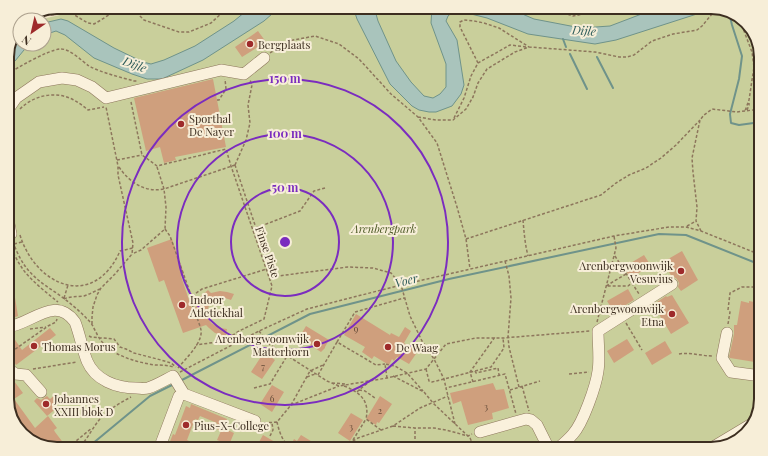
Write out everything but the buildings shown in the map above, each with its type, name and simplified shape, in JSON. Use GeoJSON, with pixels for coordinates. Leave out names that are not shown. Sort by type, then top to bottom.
{"type":"FeatureCollection","features":[{"type":"Feature","properties":{"kind":"street"},"geometry":{"type":"LineString","coordinates":[[14,108],[16,98],[39,82],[62,78],[77,80],[92,87],[106,102],[129,92],[221,70],[244,74],[264,58]]}},
{"type":"Feature","properties":{"kind":"street"},"geometry":{"type":"LineString","coordinates":[[564,442],[573,434],[582,420],[594,389],[598,371],[598,331],[672,284]]}},
{"type":"Feature","properties":{"kind":"street"},"geometry":{"type":"LineString","coordinates":[[14,325],[48,311],[60,311],[66,313],[75,322],[87,361],[91,368],[97,375],[111,383],[129,388],[147,388],[177,372],[182,391],[162,442]]}},
{"type":"Feature","properties":{"kind":"street"},"geometry":{"type":"LineString","coordinates":[[727,333],[722,358],[731,372],[754,375]]}},
{"type":"Feature","properties":{"kind":"street"},"geometry":{"type":"LineString","coordinates":[[14,374],[26,375],[42,392]]}},
{"type":"Feature","properties":{"kind":"street"},"geometry":{"type":"LineString","coordinates":[[182,391],[255,421]]}},
{"type":"Feature","properties":{"kind":"street"},"geometry":{"type":"LineString","coordinates":[[480,432],[526,419],[531,420],[537,425],[546,442]]}},
{"type":"Feature","properties":{"kind":"street"},"geometry":{"type":"LineString","coordinates":[[725,440],[738,432]]}},
{"type":"Feature","properties":{"kind":"path"},"geometry":{"type":"LineString","coordinates":[[73,14],[88,23],[94,24],[111,14]]}},
{"type":"Feature","properties":{"kind":"path"},"geometry":{"type":"LineString","coordinates":[[138,14],[144,20],[179,32],[189,32],[211,23],[221,14]]}},
{"type":"Feature","properties":{"kind":"path"},"geometry":{"type":"LineString","coordinates":[[567,14],[573,16],[584,14]]}},
{"type":"Feature","properties":{"kind":"path"},"geometry":{"type":"LineString","coordinates":[[453,120],[464,98],[471,76],[478,63],[510,45],[529,48],[595,52],[626,57],[634,55],[652,41],[673,34],[697,30],[712,14]]}},
{"type":"Feature","properties":{"kind":"path"},"geometry":{"type":"LineString","coordinates":[[478,63],[460,27],[460,22],[464,20],[484,23],[499,28],[529,48]]}},
{"type":"Feature","properties":{"kind":"path"},"geometry":{"type":"LineString","coordinates":[[744,30],[752,52],[754,67],[749,100],[745,111]]}},
{"type":"Feature","properties":{"kind":"path"},"geometry":{"type":"LineString","coordinates":[[264,58],[288,40],[315,36],[339,44],[359,59],[391,94],[418,117],[437,143],[466,238],[470,269]]}},
{"type":"Feature","properties":{"kind":"path"},"geometry":{"type":"LineString","coordinates":[[418,117],[436,120],[453,120],[466,110],[473,98],[478,83],[487,70],[515,52],[529,48]]}},
{"type":"Feature","properties":{"kind":"path"},"geometry":{"type":"LineString","coordinates":[[14,70],[50,52],[62,49],[70,52],[90,66],[113,75],[134,81],[140,81]]}},
{"type":"Feature","properties":{"kind":"path"},"geometry":{"type":"LineString","coordinates":[[244,74],[249,77],[252,85],[248,104],[250,123],[246,140],[235,165],[272,274],[274,276],[348,267],[373,268],[391,273],[401,285],[410,316],[422,341],[444,379],[455,424]]}},
{"type":"Feature","properties":{"kind":"path"},"geometry":{"type":"LineString","coordinates":[[217,100],[220,100],[226,89]]}},
{"type":"Feature","properties":{"kind":"path"},"geometry":{"type":"LineString","coordinates":[[129,92],[142,155],[156,166],[164,189],[166,207],[165,229],[170,236],[192,299],[194,312],[201,334],[196,346],[177,372]]}},
{"type":"Feature","properties":{"kind":"path"},"geometry":{"type":"LineString","coordinates":[[14,112],[35,98],[51,95],[64,96],[72,99],[88,110],[106,102],[118,166],[118,175],[133,243],[132,254]]}},
{"type":"Feature","properties":{"kind":"path"},"geometry":{"type":"LineString","coordinates":[[466,238],[601,195],[616,183],[629,175],[646,168],[661,158],[676,145],[704,115],[712,109],[736,112],[754,109]]}},
{"type":"Feature","properties":{"kind":"path"},"geometry":{"type":"LineString","coordinates":[[700,120],[692,158],[697,207],[696,221],[701,231]]}},
{"type":"Feature","properties":{"kind":"path","name":"Finse Piste"},"geometry":{"type":"LineString","coordinates":[[156,166],[226,149],[272,286],[264,319],[239,331],[224,341],[196,346]]}},
{"type":"Feature","properties":{"kind":"path"},"geometry":{"type":"LineString","coordinates":[[117,160],[142,155]]}},
{"type":"Feature","properties":{"kind":"path"},"geometry":{"type":"LineString","coordinates":[[118,166],[126,176],[139,185],[148,189],[156,190],[164,189],[235,165]]}},
{"type":"Feature","properties":{"kind":"path"},"geometry":{"type":"LineString","coordinates":[[256,228],[300,211],[314,191],[325,188]]}},
{"type":"Feature","properties":{"kind":"path"},"geometry":{"type":"LineString","coordinates":[[523,220],[523,231],[528,256]]}},
{"type":"Feature","properties":{"kind":"path"},"geometry":{"type":"LineString","coordinates":[[686,227],[696,221]]}},
{"type":"Feature","properties":{"kind":"path"},"geometry":{"type":"LineString","coordinates":[[177,372],[307,309],[401,285],[614,236],[669,226],[686,227],[701,231],[754,252]]}},
{"type":"Feature","properties":{"kind":"path"},"geometry":{"type":"LineString","coordinates":[[92,324],[93,307],[97,294],[101,288],[132,254],[140,250],[165,229]]}},
{"type":"Feature","properties":{"kind":"path"},"geometry":{"type":"LineString","coordinates":[[291,405],[342,385],[387,378],[426,369],[446,344],[476,338],[503,338],[598,331],[597,322],[615,255],[616,248],[614,236]]}},
{"type":"Feature","properties":{"kind":"path"},"geometry":{"type":"LineString","coordinates":[[14,239],[22,242],[25,249],[40,270],[53,280],[68,285],[82,286],[101,277],[109,269],[120,251],[133,248]]}},
{"type":"Feature","properties":{"kind":"path"},"geometry":{"type":"LineString","coordinates":[[14,239],[22,242]]}},
{"type":"Feature","properties":{"kind":"path"},"geometry":{"type":"LineString","coordinates":[[14,242],[22,260],[33,276],[77,309],[92,324],[98,338],[109,349],[128,358],[153,364],[172,366],[177,372]]}},
{"type":"Feature","properties":{"kind":"path"},"geometry":{"type":"LineString","coordinates":[[14,253],[21,267],[31,278]]}},
{"type":"Feature","properties":{"kind":"path"},"geometry":{"type":"LineString","coordinates":[[615,255],[644,302]]}},
{"type":"Feature","properties":{"kind":"path"},"geometry":{"type":"LineString","coordinates":[[505,261],[509,276],[511,298],[508,337],[509,347],[519,387]]}},
{"type":"Feature","properties":{"kind":"path"},"geometry":{"type":"LineString","coordinates":[[192,299],[194,295],[202,289],[276,266]]}},
{"type":"Feature","properties":{"kind":"path"},"geometry":{"type":"LineString","coordinates":[[606,286],[626,274]]}},
{"type":"Feature","properties":{"kind":"path"},"geometry":{"type":"LineString","coordinates":[[606,286],[628,286],[632,283]]}},
{"type":"Feature","properties":{"kind":"path"},"geometry":{"type":"LineString","coordinates":[[64,299],[68,285]]}},
{"type":"Feature","properties":{"kind":"path"},"geometry":{"type":"LineString","coordinates":[[727,333],[730,312],[728,310],[730,293],[742,287],[754,287]]}},
{"type":"Feature","properties":{"kind":"path"},"geometry":{"type":"LineString","coordinates":[[64,299],[86,295],[101,288]]}},
{"type":"Feature","properties":{"kind":"path"},"geometry":{"type":"LineString","coordinates":[[317,375],[355,312],[404,298]]}},
{"type":"Feature","properties":{"kind":"path"},"geometry":{"type":"LineString","coordinates":[[14,350],[56,322],[60,311]]}},
{"type":"Feature","properties":{"kind":"path"},"geometry":{"type":"LineString","coordinates":[[622,317],[642,350]]}},
{"type":"Feature","properties":{"kind":"path"},"geometry":{"type":"LineString","coordinates":[[259,331],[269,344],[310,371],[339,386]]}},
{"type":"Feature","properties":{"kind":"path"},"geometry":{"type":"LineString","coordinates":[[98,338],[114,339],[120,348],[171,363],[177,372]]}},
{"type":"Feature","properties":{"kind":"path"},"geometry":{"type":"LineString","coordinates":[[470,372],[494,338]]}},
{"type":"Feature","properties":{"kind":"path"},"geometry":{"type":"LineString","coordinates":[[426,369],[429,381],[432,382],[491,367],[504,348],[503,338]]}},
{"type":"Feature","properties":{"kind":"path"},"geometry":{"type":"LineString","coordinates":[[337,342],[376,364],[395,366],[407,373],[433,402],[470,438],[472,442]]}},
{"type":"Feature","properties":{"kind":"path"},"geometry":{"type":"LineString","coordinates":[[679,354],[686,353],[722,358]]}},
{"type":"Feature","properties":{"kind":"path"},"geometry":{"type":"LineString","coordinates":[[254,388],[270,384],[287,356]]}},
{"type":"Feature","properties":{"kind":"path"},"geometry":{"type":"LineString","coordinates":[[28,370],[87,361]]}},
{"type":"Feature","properties":{"kind":"path"},"geometry":{"type":"LineString","coordinates":[[277,422],[291,405],[310,371],[324,364]]}},
{"type":"Feature","properties":{"kind":"path"},"geometry":{"type":"LineString","coordinates":[[384,364],[387,378]]}},
{"type":"Feature","properties":{"kind":"path"},"geometry":{"type":"LineString","coordinates":[[475,371],[476,373],[498,368],[500,375]]}},
{"type":"Feature","properties":{"kind":"path"},"geometry":{"type":"LineString","coordinates":[[470,372],[473,382]]}},
{"type":"Feature","properties":{"kind":"path"},"geometry":{"type":"LineString","coordinates":[[569,374],[585,372]]}},
{"type":"Feature","properties":{"kind":"path"},"geometry":{"type":"LineString","coordinates":[[446,388],[505,374],[518,421]]}},
{"type":"Feature","properties":{"kind":"path"},"geometry":{"type":"LineString","coordinates":[[306,378],[312,375],[317,375]]}},
{"type":"Feature","properties":{"kind":"path"},"geometry":{"type":"LineString","coordinates":[[393,376],[424,392]]}},
{"type":"Feature","properties":{"kind":"path"},"geometry":{"type":"LineString","coordinates":[[356,392],[370,381]]}},
{"type":"Feature","properties":{"kind":"path"},"geometry":{"type":"LineString","coordinates":[[509,390],[540,381]]}},
{"type":"Feature","properties":{"kind":"path"},"geometry":{"type":"LineString","coordinates":[[330,382],[350,384]]}},
{"type":"Feature","properties":{"kind":"path"},"geometry":{"type":"LineString","coordinates":[[342,385],[356,392],[364,401],[367,409],[366,419],[353,441]]}},
{"type":"Feature","properties":{"kind":"path"},"geometry":{"type":"LineString","coordinates":[[522,386],[531,420]]}},
{"type":"Feature","properties":{"kind":"path"},"geometry":{"type":"LineString","coordinates":[[84,442],[107,411],[147,388]]}},
{"type":"Feature","properties":{"kind":"path"},"geometry":{"type":"LineString","coordinates":[[360,390],[365,391],[375,398]]}},
{"type":"Feature","properties":{"kind":"path"},"geometry":{"type":"LineString","coordinates":[[353,441],[393,426],[420,408],[448,396]]}},
{"type":"Feature","properties":{"kind":"path"},"geometry":{"type":"LineString","coordinates":[[366,419],[381,430]]}},
{"type":"Feature","properties":{"kind":"path"},"geometry":{"type":"LineString","coordinates":[[255,421],[266,424],[277,422]]}},
{"type":"Feature","properties":{"kind":"path"},"geometry":{"type":"LineString","coordinates":[[270,436],[273,430],[272,422]]}},
{"type":"Feature","properties":{"kind":"path"},"geometry":{"type":"LineString","coordinates":[[277,422],[284,442]]}},
{"type":"Feature","properties":{"kind":"path"},"geometry":{"type":"LineString","coordinates":[[393,426],[434,428],[468,436]]}},
{"type":"Feature","properties":{"kind":"path"},"geometry":{"type":"LineString","coordinates":[[75,442],[94,427]]}},
{"type":"Feature","properties":{"kind":"path"},"geometry":{"type":"LineString","coordinates":[[415,428],[415,442]]}},
{"type":"Feature","properties":{"kind":"green space","name":"Arenbergpark"},"geometry":{"type":"Polygon","coordinates":[[[64,14],[717,14],[728,17],[737,23],[748,35],[753,46],[754,54],[754,405],[751,416],[737,433],[728,439],[717,442],[51,442],[40,439],[21,423],[16,413],[14,402],[14,52],[52,52],[52,17],[64,14]]]}},
{"type":"Feature","properties":{"kind":"water","name":"Dijle"},"geometry":{"type":"Polygon","coordinates":[[[242,14],[272,14],[264,21],[203,60],[162,79],[147,79],[94,58],[65,35],[56,31],[52,32],[52,21],[61,19],[68,21],[114,48],[143,62],[151,64],[164,60],[195,46],[242,14]]]}},
{"type":"Feature","properties":{"kind":"water","name":"Dijle"},"geometry":{"type":"Polygon","coordinates":[[[355,14],[376,14],[396,61],[411,82],[424,96],[433,98],[440,94],[446,87],[446,64],[431,23],[432,14],[450,14],[446,21],[457,40],[464,85],[461,94],[452,106],[436,112],[429,112],[419,110],[412,106],[390,84],[355,14]]]}},
{"type":"Feature","properties":{"kind":"water","name":"Dijle"},"geometry":{"type":"Polygon","coordinates":[[[471,14],[522,14],[534,19],[581,28],[610,26],[642,14],[697,14],[616,40],[595,44],[528,34],[487,18],[471,14]]]}},
{"type":"Feature","properties":{"kind":"water"},"geometry":{"type":"Polygon","coordinates":[[[14,52],[22,52],[15,61],[14,62],[14,52]]]}},
{"type":"Feature","properties":{"kind":"waterway"},"geometry":{"type":"LineString","coordinates":[[730,18],[742,56],[739,79],[730,114],[731,123],[739,125],[754,123]]}},
{"type":"Feature","properties":{"kind":"waterway"},"geometry":{"type":"LineString","coordinates":[[563,39],[566,47]]}},
{"type":"Feature","properties":{"kind":"waterway"},"geometry":{"type":"LineString","coordinates":[[570,54],[587,89]]}},
{"type":"Feature","properties":{"kind":"waterway"},"geometry":{"type":"LineString","coordinates":[[597,57],[613,88]]}},
{"type":"Feature","properties":{"kind":"waterway","name":"Voer"},"geometry":{"type":"LineString","coordinates":[[180,381],[310,314],[449,279],[659,234],[686,235],[754,262]]}},
{"type":"Feature","properties":{"kind":"waterway","name":"Voer"},"geometry":{"type":"LineString","coordinates":[[94,442],[150,396],[174,384]]}},
{"type":"Feature","properties":{"kind":"place","name":"Bergplaats"},"geometry":{"type":"Point","coordinates":[250,44]}},
{"type":"Feature","properties":{"kind":"place","name":"Sporthal De Nayer"},"geometry":{"type":"Point","coordinates":[181,124]}},
{"type":"Feature","properties":{"kind":"place","name":"Arenbergwoonwijk Vesuvius"},"geometry":{"type":"Point","coordinates":[681,271]}},
{"type":"Feature","properties":{"kind":"place","name":"Indoor Atletiekhal"},"geometry":{"type":"Point","coordinates":[182,305]}},
{"type":"Feature","properties":{"kind":"place","name":"Arenbergwoonwijk Etna"},"geometry":{"type":"Point","coordinates":[672,314]}},
{"type":"Feature","properties":{"kind":"place","name":"Arenbergwoonwijk Matterhorn"},"geometry":{"type":"Point","coordinates":[317,344]}},
{"type":"Feature","properties":{"kind":"place","name":"Thomas Morus"},"geometry":{"type":"Point","coordinates":[34,346]}},
{"type":"Feature","properties":{"kind":"place","name":"De Waag"},"geometry":{"type":"Point","coordinates":[388,347]}},
{"type":"Feature","properties":{"kind":"place","name":"Johannes XXIII blok D"},"geometry":{"type":"Point","coordinates":[46,404]}},
{"type":"Feature","properties":{"kind":"place","name":"Pius-X-College"},"geometry":{"type":"Point","coordinates":[186,425]}}]}
